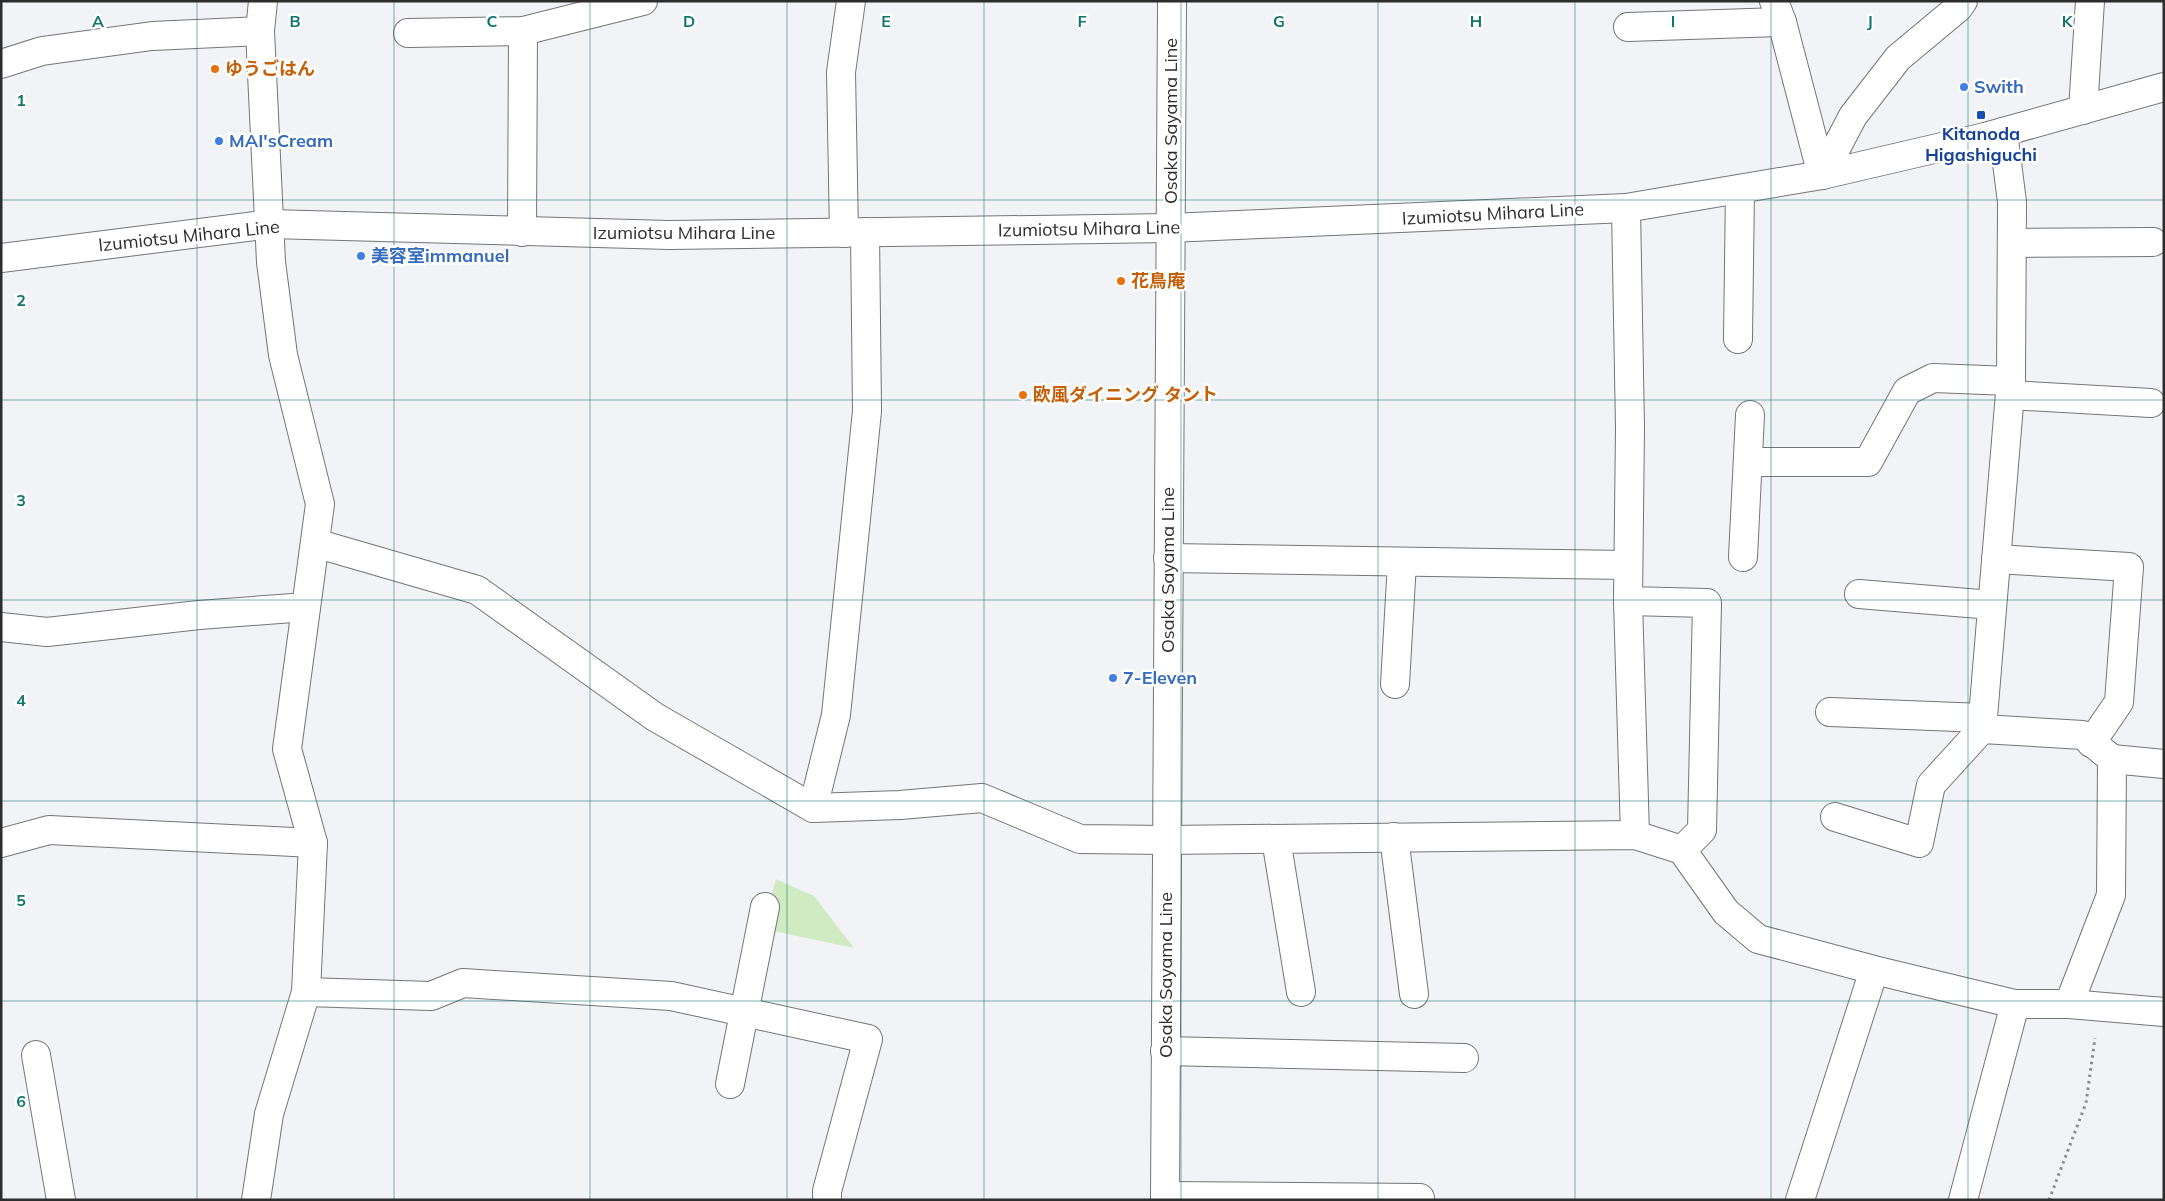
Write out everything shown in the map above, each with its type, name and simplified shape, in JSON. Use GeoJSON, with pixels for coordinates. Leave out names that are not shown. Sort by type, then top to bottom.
{"type":"FeatureCollection","features":[{"type":"Feature","properties":{"kind":"street"},"geometry":{"type":"LineString","coordinates":[[256,1200],[268,1114],[306,992],[313,843],[287,749],[320,504],[283,355],[271,262],[260,31],[263,1]]}},
{"type":"Feature","properties":{"kind":"street"},"geometry":{"type":"LineString","coordinates":[[408,33],[523,31],[643,1]]}},
{"type":"Feature","properties":{"kind":"street"},"geometry":{"type":"LineString","coordinates":[[814,808],[836,715],[867,411],[841,72],[851,1]]}},
{"type":"Feature","properties":{"kind":"street","name":"Osaka Sayama Line"},"geometry":{"type":"LineString","coordinates":[[1165,1198],[1172,1]]}},
{"type":"Feature","properties":{"kind":"street"},"geometry":{"type":"LineString","coordinates":[[1822,175],[1852,116],[1898,58],[1958,8],[1962,1]]}},
{"type":"Feature","properties":{"kind":"street"},"geometry":{"type":"LineString","coordinates":[[2083,110],[2090,1]]}},
{"type":"Feature","properties":{"kind":"street"},"geometry":{"type":"LineString","coordinates":[[1628,27],[1778,11],[1822,175]]}},
{"type":"Feature","properties":{"kind":"street"},"geometry":{"type":"LineString","coordinates":[[1,64],[42,51],[152,36],[260,31]]}},
{"type":"Feature","properties":{"kind":"street"},"geometry":{"type":"LineString","coordinates":[[522,232],[523,31]]}},
{"type":"Feature","properties":{"kind":"street","name":"Izumiotsu Mihara Line"},"geometry":{"type":"LineString","coordinates":[[1,258],[270,224],[669,235],[854,233],[1170,228],[1626,208],[1822,175],[2004,132],[2164,87]]}},
{"type":"Feature","properties":{"kind":"street"},"geometry":{"type":"LineString","coordinates":[[1835,818],[1919,843],[1931,785],[1982,724],[2010,388],[2012,202],[2004,132]]}},
{"type":"Feature","properties":{"kind":"street"},"geometry":{"type":"LineString","coordinates":[[1738,339],[1740,189]]}},
{"type":"Feature","properties":{"kind":"street"},"geometry":{"type":"LineString","coordinates":[[1626,208],[1630,428],[1628,601],[1635,835]]}},
{"type":"Feature","properties":{"kind":"street"},"geometry":{"type":"LineString","coordinates":[[2012,243],[2153,242]]}},
{"type":"Feature","properties":{"kind":"street"},"geometry":{"type":"LineString","coordinates":[[1748,462],[1868,462],[1907,391],[1933,378],[2151,403]]}},
{"type":"Feature","properties":{"kind":"street"},"geometry":{"type":"LineString","coordinates":[[1743,556],[1750,415]]}},
{"type":"Feature","properties":{"kind":"street"},"geometry":{"type":"LineString","coordinates":[[314,543],[477,590],[655,717],[814,808],[982,798],[1080,839],[1166,840],[1635,835],[1682,850],[1726,912],[1758,939],[1874,970],[2015,1004],[2070,1004],[2164,1012]]}},
{"type":"Feature","properties":{"kind":"street"},"geometry":{"type":"LineString","coordinates":[[1168,558],[1628,566]]}},
{"type":"Feature","properties":{"kind":"street"},"geometry":{"type":"LineString","coordinates":[[1996,559],[2129,567],[2119,702],[2102,751],[2110,896],[2070,1004]]}},
{"type":"Feature","properties":{"kind":"street"},"geometry":{"type":"LineString","coordinates":[[1395,684],[1402,562]]}},
{"type":"Feature","properties":{"kind":"street"},"geometry":{"type":"LineString","coordinates":[[1859,594],[1992,605]]}},
{"type":"Feature","properties":{"kind":"street"},"geometry":{"type":"LineString","coordinates":[[1628,601],[1707,603],[1702,830],[1682,850]]}},
{"type":"Feature","properties":{"kind":"street"},"geometry":{"type":"LineString","coordinates":[[1,627],[47,632],[172,618],[306,608]]}},
{"type":"Feature","properties":{"kind":"street"},"geometry":{"type":"LineString","coordinates":[[1830,712],[1982,724],[2083,736],[2102,751],[2164,764]]}},
{"type":"Feature","properties":{"kind":"street"},"geometry":{"type":"LineString","coordinates":[[1,843],[49,830],[313,843]]}},
{"type":"Feature","properties":{"kind":"street"},"geometry":{"type":"LineString","coordinates":[[1394,837],[1414,994]]}},
{"type":"Feature","properties":{"kind":"street"},"geometry":{"type":"LineString","coordinates":[[1276,839],[1302,992]]}},
{"type":"Feature","properties":{"kind":"street"},"geometry":{"type":"LineString","coordinates":[[730,1084],[765,907]]}},
{"type":"Feature","properties":{"kind":"street"},"geometry":{"type":"LineString","coordinates":[[1800,1200],[1874,970]]}},
{"type":"Feature","properties":{"kind":"street"},"geometry":{"type":"LineString","coordinates":[[306,992],[431,996],[464,983],[671,996],[868,1039],[827,1191],[827,1200]]}},
{"type":"Feature","properties":{"kind":"street"},"geometry":{"type":"LineString","coordinates":[[1963,1200],[2015,1004]]}},
{"type":"Feature","properties":{"kind":"street"},"geometry":{"type":"LineString","coordinates":[[1165,1051],[1464,1058]]}},
{"type":"Feature","properties":{"kind":"street"},"geometry":{"type":"LineString","coordinates":[[36,1056],[61,1200]]}},
{"type":"Feature","properties":{"kind":"street"},"geometry":{"type":"LineString","coordinates":[[1165,1198],[1420,1198],[1420,1200]]}},
{"type":"Feature","properties":{"kind":"path"},"geometry":{"type":"LineString","coordinates":[[2049,1200],[2086,1103],[2100,1007]]}},
{"type":"Feature","properties":{"kind":"green space"},"geometry":{"type":"Polygon","coordinates":[[[776,879],[814,896],[854,948],[773,931],[770,902],[776,879]]]}},
{"type":"Feature","properties":{"kind":"place","name":"ゆうごはん"},"geometry":{"type":"Point","coordinates":[215,69]}},
{"type":"Feature","properties":{"kind":"place","name":"Swith"},"geometry":{"type":"Point","coordinates":[1964,87]}},
{"type":"Feature","properties":{"kind":"place","name":"Kitanoda Higashiguchi"},"geometry":{"type":"Point","coordinates":[1981,115]}},
{"type":"Feature","properties":{"kind":"place","name":"MAI'sCream"},"geometry":{"type":"Point","coordinates":[219,141]}},
{"type":"Feature","properties":{"kind":"place","name":"美容室immanuel"},"geometry":{"type":"Point","coordinates":[361,256]}},
{"type":"Feature","properties":{"kind":"place","name":"花鳥庵"},"geometry":{"type":"Point","coordinates":[1121,281]}},
{"type":"Feature","properties":{"kind":"place","name":"欧風ダイニング タント"},"geometry":{"type":"Point","coordinates":[1023,395]}},
{"type":"Feature","properties":{"kind":"place","name":"7-Eleven"},"geometry":{"type":"Point","coordinates":[1113,678]}}]}
